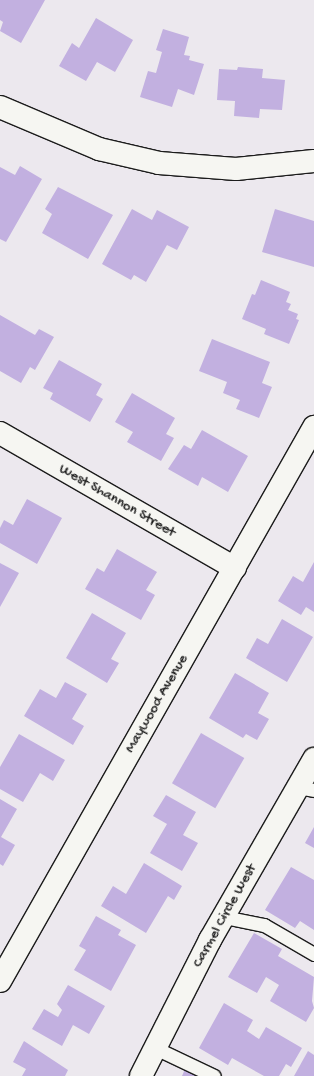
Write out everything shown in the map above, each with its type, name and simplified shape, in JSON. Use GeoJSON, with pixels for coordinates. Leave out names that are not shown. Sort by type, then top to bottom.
{"type":"FeatureCollection","features":[{"type":"Feature","properties":{"kind":"street"},"geometry":{"type":"LineString","coordinates":[[0,107],[99,149],[159,162],[236,169],[314,161]]}},
{"type":"Feature","properties":{"kind":"street","name":"Maywood Avenue"},"geometry":{"type":"LineString","coordinates":[[0,981],[314,427]]}},
{"type":"Feature","properties":{"kind":"street","name":"West Shannon Street"},"geometry":{"type":"LineString","coordinates":[[0,433],[235,568]]}},
{"type":"Feature","properties":{"kind":"street","name":"Carmel Circle West"},"geometry":{"type":"LineString","coordinates":[[141,1076],[224,917],[306,788],[314,759]]}},
{"type":"Feature","properties":{"kind":"lane"},"geometry":{"type":"LineString","coordinates":[[224,917],[264,925],[314,954]]}},
{"type":"Feature","properties":{"kind":"lane"},"geometry":{"type":"LineString","coordinates":[[155,1048],[214,1076]]}},
{"type":"Feature","properties":{"kind":"building"},"geometry":{"type":"Polygon","coordinates":[[[0,0],[45,0],[21,43],[0,31],[3,22],[0,20],[0,0]]]}},
{"type":"Feature","properties":{"kind":"building"},"geometry":{"type":"Polygon","coordinates":[[[96,18],[133,40],[115,72],[97,62],[86,81],[59,66],[72,43],[79,48],[96,18]]]}},
{"type":"Feature","properties":{"kind":"building"},"geometry":{"type":"Polygon","coordinates":[[[163,29],[189,37],[184,55],[190,56],[189,60],[204,64],[194,95],[178,89],[172,107],[140,97],[148,71],[156,73],[162,52],[156,50],[163,29]]]}},
{"type":"Feature","properties":{"kind":"building"},"geometry":{"type":"Polygon","coordinates":[[[238,67],[263,69],[262,78],[285,80],[282,110],[260,109],[259,118],[234,116],[235,101],[217,100],[219,69],[237,70],[238,67]]]}},
{"type":"Feature","properties":{"kind":"building"},"geometry":{"type":"Polygon","coordinates":[[[20,166],[42,179],[6,242],[0,239],[0,167],[15,175],[20,166]]]}},
{"type":"Feature","properties":{"kind":"building"},"geometry":{"type":"Polygon","coordinates":[[[58,187],[113,215],[88,259],[42,233],[52,214],[45,209],[58,187]]]}},
{"type":"Feature","properties":{"kind":"building"},"geometry":{"type":"Polygon","coordinates":[[[132,209],[152,220],[157,210],[189,227],[177,250],[167,245],[146,282],[134,275],[131,280],[102,264],[132,209]]]}},
{"type":"Feature","properties":{"kind":"building"},"geometry":{"type":"Polygon","coordinates":[[[275,209],[314,221],[314,267],[262,252],[275,209]]]}},
{"type":"Feature","properties":{"kind":"building"},"geometry":{"type":"Polygon","coordinates":[[[261,280],[290,292],[286,302],[291,304],[288,310],[298,314],[296,319],[299,320],[289,344],[264,334],[266,329],[242,319],[252,294],[255,295],[261,280]]]}},
{"type":"Feature","properties":{"kind":"building"},"geometry":{"type":"Polygon","coordinates":[[[0,315],[35,335],[39,329],[54,337],[35,370],[30,367],[21,383],[0,371],[0,315]]]}},
{"type":"Feature","properties":{"kind":"building"},"geometry":{"type":"Polygon","coordinates":[[[212,339],[270,362],[262,383],[272,387],[259,418],[236,409],[240,400],[223,393],[227,382],[199,371],[212,339]]]}},
{"type":"Feature","properties":{"kind":"building"},"geometry":{"type":"Polygon","coordinates":[[[59,360],[102,384],[96,395],[103,399],[90,422],[50,399],[53,393],[43,388],[59,360]]]}},
{"type":"Feature","properties":{"kind":"building"},"geometry":{"type":"Polygon","coordinates":[[[132,393],[175,418],[166,434],[174,438],[161,461],[127,442],[133,432],[115,422],[132,393]]]}},
{"type":"Feature","properties":{"kind":"building"},"geometry":{"type":"Polygon","coordinates":[[[202,430],[248,456],[228,492],[202,477],[198,486],[168,469],[184,445],[191,449],[202,430]]]}},
{"type":"Feature","properties":{"kind":"building"},"geometry":{"type":"Polygon","coordinates":[[[27,499],[62,518],[37,564],[0,543],[0,528],[4,520],[13,525],[27,499]]]}},
{"type":"Feature","properties":{"kind":"building"},"geometry":{"type":"Polygon","coordinates":[[[117,549],[157,572],[146,590],[155,595],[141,620],[85,589],[97,568],[104,572],[117,549]]]}},
{"type":"Feature","properties":{"kind":"building"},"geometry":{"type":"Polygon","coordinates":[[[314,562],[314,612],[306,607],[301,615],[278,601],[293,576],[303,582],[314,562]]]}},
{"type":"Feature","properties":{"kind":"building"},"geometry":{"type":"Polygon","coordinates":[[[0,563],[19,573],[0,607],[0,563]]]}},
{"type":"Feature","properties":{"kind":"building"},"geometry":{"type":"Polygon","coordinates":[[[92,613],[126,633],[111,659],[119,663],[107,683],[66,658],[92,613]]]}},
{"type":"Feature","properties":{"kind":"building"},"geometry":{"type":"Polygon","coordinates":[[[282,619],[313,637],[287,682],[246,658],[257,638],[268,644],[282,619]]]}},
{"type":"Feature","properties":{"kind":"building"},"geometry":{"type":"Polygon","coordinates":[[[235,673],[269,693],[258,713],[269,719],[257,740],[246,734],[243,738],[209,718],[235,673]]]}},
{"type":"Feature","properties":{"kind":"building"},"geometry":{"type":"Polygon","coordinates":[[[65,682],[87,694],[72,719],[84,726],[73,745],[24,716],[40,689],[56,698],[65,682]]]}},
{"type":"Feature","properties":{"kind":"building"},"geometry":{"type":"Polygon","coordinates":[[[201,733],[244,758],[215,808],[172,783],[201,733]]]}},
{"type":"Feature","properties":{"kind":"building"},"geometry":{"type":"Polygon","coordinates":[[[19,734],[65,760],[53,781],[40,773],[23,802],[0,789],[0,767],[19,734]]]}},
{"type":"Feature","properties":{"kind":"building"},"geometry":{"type":"Polygon","coordinates":[[[166,795],[196,812],[183,835],[198,843],[182,871],[150,853],[167,824],[153,816],[166,795]]]}},
{"type":"Feature","properties":{"kind":"building"},"geometry":{"type":"Polygon","coordinates":[[[0,799],[17,809],[1,837],[15,845],[3,866],[0,864],[0,799]]]}},
{"type":"Feature","properties":{"kind":"building"},"geometry":{"type":"Polygon","coordinates":[[[314,827],[314,848],[305,843],[314,827]]]}},
{"type":"Feature","properties":{"kind":"building"},"geometry":{"type":"Polygon","coordinates":[[[144,863],[182,886],[174,900],[168,896],[146,933],[101,906],[113,886],[126,894],[144,863]]]}},
{"type":"Feature","properties":{"kind":"building"},"geometry":{"type":"Polygon","coordinates":[[[291,867],[314,880],[314,930],[300,921],[295,928],[265,910],[291,867]]]}},
{"type":"Feature","properties":{"kind":"building"},"geometry":{"type":"Polygon","coordinates":[[[96,916],[121,930],[118,935],[136,945],[111,991],[74,970],[86,950],[79,946],[96,916]]]}},
{"type":"Feature","properties":{"kind":"building"},"geometry":{"type":"Polygon","coordinates":[[[254,933],[282,949],[278,956],[314,977],[312,1001],[314,1008],[306,1022],[270,1001],[279,985],[266,977],[257,993],[228,977],[254,933]]]}},
{"type":"Feature","properties":{"kind":"building"},"geometry":{"type":"Polygon","coordinates":[[[68,985],[105,1006],[89,1034],[73,1025],[62,1046],[32,1029],[44,1009],[58,1017],[62,1010],[57,1004],[68,985]]]}},
{"type":"Feature","properties":{"kind":"building"},"geometry":{"type":"Polygon","coordinates":[[[224,1003],[253,1020],[247,1031],[259,1039],[266,1027],[302,1048],[291,1067],[286,1064],[279,1076],[264,1076],[232,1058],[228,1065],[199,1048],[224,1003]]]}},
{"type":"Feature","properties":{"kind":"building"},"geometry":{"type":"Polygon","coordinates":[[[24,1041],[68,1070],[65,1076],[22,1076],[26,1069],[13,1062],[24,1041]]]}},
{"type":"Feature","properties":{"kind":"building"},"geometry":{"type":"Polygon","coordinates":[[[308,1051],[314,1055],[314,1076],[294,1076],[308,1051]]]}},
{"type":"Feature","properties":{"kind":"building"},"geometry":{"type":"Polygon","coordinates":[[[185,1069],[197,1076],[182,1076],[185,1069]]]}}]}
